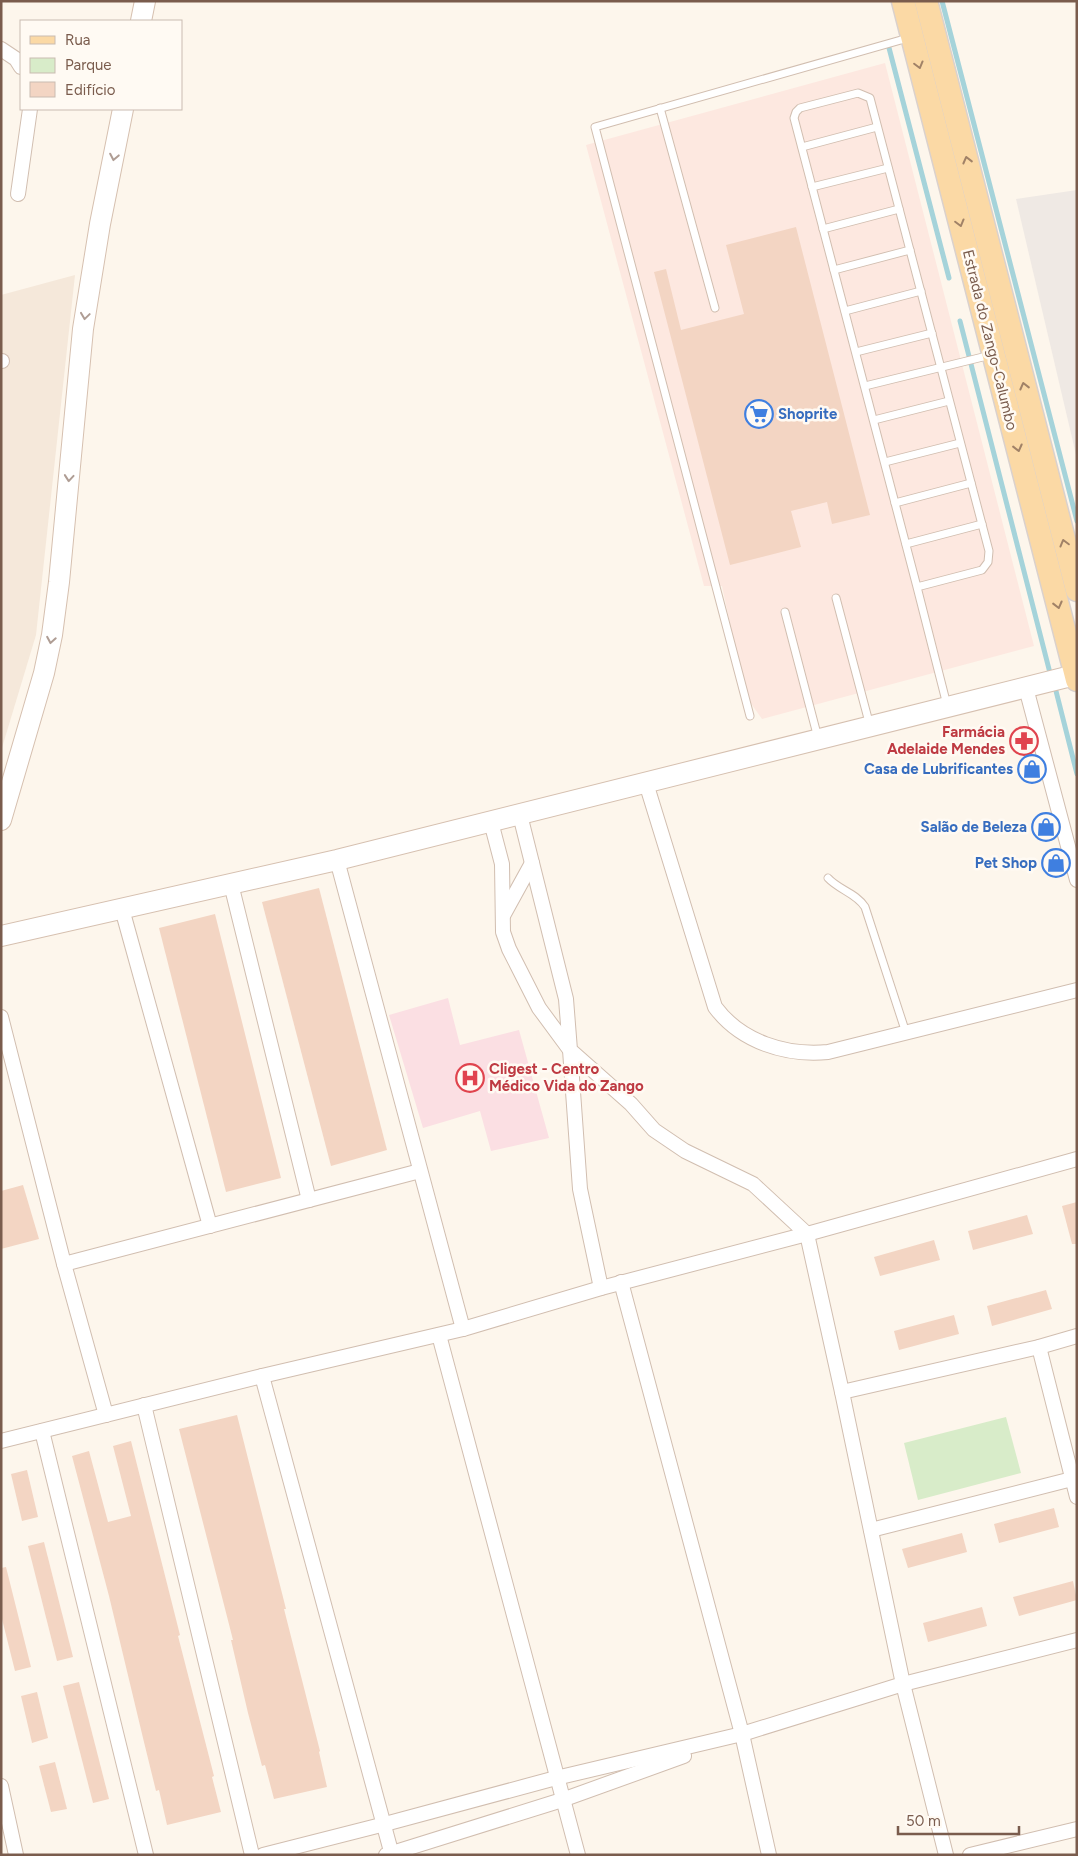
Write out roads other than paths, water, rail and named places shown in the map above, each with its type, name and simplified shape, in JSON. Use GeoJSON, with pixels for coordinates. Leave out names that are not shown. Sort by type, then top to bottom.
{"type":"FeatureCollection","features":[{"type":"Feature","properties":{"kind":"main road","name":"Estrada do Zango-Calumbo"},"geometry":{"type":"LineString","coordinates":[[902,1],[912,37],[985,356],[1065,679]]}},
{"type":"Feature","properties":{"kind":"main road"},"geometry":{"type":"LineString","coordinates":[[926,1],[1077,590]]}},
{"type":"Feature","properties":{"kind":"street"},"geometry":{"type":"LineString","coordinates":[[141,20],[145,1]]}},
{"type":"Feature","properties":{"kind":"street"},"geometry":{"type":"LineString","coordinates":[[1,48],[16,59],[20,65]]}},
{"type":"Feature","properties":{"kind":"street"},"geometry":{"type":"LineString","coordinates":[[18,194],[30,110]]}},
{"type":"Feature","properties":{"kind":"street"},"geometry":{"type":"LineString","coordinates":[[1,820],[44,673],[52,636],[59,582],[83,329],[100,224],[123,110]]}},
{"type":"Feature","properties":{"kind":"street"},"geometry":{"type":"LineString","coordinates":[[1,936],[337,860],[1065,679]]}},
{"type":"Feature","properties":{"kind":"street"},"geometry":{"type":"LineString","coordinates":[[1026,688],[1077,880]]}},
{"type":"Feature","properties":{"kind":"street"},"geometry":{"type":"LineString","coordinates":[[646,783],[715,1007],[725,1021],[742,1034],[765,1044],[811,1054],[828,1052],[1077,990]]}},
{"type":"Feature","properties":{"kind":"street"},"geometry":{"type":"LineString","coordinates":[[520,815],[566,999],[580,1189],[601,1288]]}},
{"type":"Feature","properties":{"kind":"street"},"geometry":{"type":"LineString","coordinates":[[491,822],[502,864],[503,932],[509,949],[539,1008],[570,1050],[631,1104],[654,1130],[685,1151],[753,1184],[807,1234],[903,1684],[946,1855]]}},
{"type":"Feature","properties":{"kind":"street"},"geometry":{"type":"LineString","coordinates":[[337,860],[462,1329]]}},
{"type":"Feature","properties":{"kind":"street"},"geometry":{"type":"LineString","coordinates":[[503,914],[532,863]]}},
{"type":"Feature","properties":{"kind":"street"},"geometry":{"type":"LineString","coordinates":[[502,864],[542,904]]}},
{"type":"Feature","properties":{"kind":"street"},"geometry":{"type":"LineString","coordinates":[[231,884],[309,1200]]}},
{"type":"Feature","properties":{"kind":"street"},"geometry":{"type":"LineString","coordinates":[[122,909],[210,1226]]}},
{"type":"Feature","properties":{"kind":"street"},"geometry":{"type":"LineString","coordinates":[[1,1017],[64,1264],[106,1415]]}},
{"type":"Feature","properties":{"kind":"street"},"geometry":{"type":"LineString","coordinates":[[1,1440],[462,1329],[621,1282],[807,1234],[1077,1159]]}},
{"type":"Feature","properties":{"kind":"street"},"geometry":{"type":"LineString","coordinates":[[64,1264],[420,1172]]}},
{"type":"Feature","properties":{"kind":"street"},"geometry":{"type":"LineString","coordinates":[[621,1282],[742,1734],[769,1855]]}},
{"type":"Feature","properties":{"kind":"street"},"geometry":{"type":"LineString","coordinates":[[439,1335],[578,1855]]}},
{"type":"Feature","properties":{"kind":"street"},"geometry":{"type":"LineString","coordinates":[[842,1392],[1039,1347],[1077,1336]]}},
{"type":"Feature","properties":{"kind":"street"},"geometry":{"type":"LineString","coordinates":[[1039,1347],[1077,1497]]}},
{"type":"Feature","properties":{"kind":"street"},"geometry":{"type":"LineString","coordinates":[[262,1376],[385,1824],[390,1854],[562,1800],[742,1734],[903,1684],[1077,1640]]}},
{"type":"Feature","properties":{"kind":"street"},"geometry":{"type":"LineString","coordinates":[[144,1405],[252,1855]]}},
{"type":"Feature","properties":{"kind":"street"},"geometry":{"type":"LineString","coordinates":[[42,1431],[146,1855]]}},
{"type":"Feature","properties":{"kind":"street"},"geometry":{"type":"LineString","coordinates":[[871,1530],[1072,1479]]}},
{"type":"Feature","properties":{"kind":"street"},"geometry":{"type":"LineString","coordinates":[[263,1855],[556,1778],[742,1734]]}},
{"type":"Feature","properties":{"kind":"street"},"geometry":{"type":"LineString","coordinates":[[1,1786],[16,1855]]}},
{"type":"Feature","properties":{"kind":"street"},"geometry":{"type":"LineString","coordinates":[[970,1855],[1077,1829]]}},
{"type":"Feature","properties":{"kind":"lane"},"geometry":{"type":"LineString","coordinates":[[750,716],[595,127],[912,37]]}},
{"type":"Feature","properties":{"kind":"lane"},"geometry":{"type":"LineString","coordinates":[[918,587],[982,570],[988,562],[989,551],[870,98],[858,93],[800,108],[794,118],[918,587],[947,708]]}},
{"type":"Feature","properties":{"kind":"lane"},"geometry":{"type":"LineString","coordinates":[[660,108],[715,308]]}},
{"type":"Feature","properties":{"kind":"lane"},"geometry":{"type":"LineString","coordinates":[[802,147],[877,127]]}},
{"type":"Feature","properties":{"kind":"lane"},"geometry":{"type":"LineString","coordinates":[[812,187],[888,168]]}},
{"type":"Feature","properties":{"kind":"lane"},"geometry":{"type":"LineString","coordinates":[[823,229],[899,209]]}},
{"type":"Feature","properties":{"kind":"lane"},"geometry":{"type":"LineString","coordinates":[[834,270],[910,250]]}},
{"type":"Feature","properties":{"kind":"lane"},"geometry":{"type":"LineString","coordinates":[[845,311],[921,291]]}},
{"type":"Feature","properties":{"kind":"lane"},"geometry":{"type":"LineString","coordinates":[[856,352],[932,333]]}},
{"type":"Feature","properties":{"kind":"lane"},"geometry":{"type":"LineString","coordinates":[[865,386],[985,356]]}},
{"type":"Feature","properties":{"kind":"lane"},"geometry":{"type":"LineString","coordinates":[[874,420],[949,401]]}},
{"type":"Feature","properties":{"kind":"lane"},"geometry":{"type":"LineString","coordinates":[[884,462],[960,443]]}},
{"type":"Feature","properties":{"kind":"lane"},"geometry":{"type":"LineString","coordinates":[[895,503],[971,483]]}},
{"type":"Feature","properties":{"kind":"lane"},"geometry":{"type":"LineString","coordinates":[[906,544],[982,524]]}},
{"type":"Feature","properties":{"kind":"lane"},"geometry":{"type":"LineString","coordinates":[[836,598],[870,727]]}},
{"type":"Feature","properties":{"kind":"lane"},"geometry":{"type":"LineString","coordinates":[[785,612],[818,740]]}},
{"type":"Feature","properties":{"kind":"lane"},"geometry":{"type":"LineString","coordinates":[[828,878],[835,885],[860,900],[865,908],[906,1033]]}},
{"type":"Feature","properties":{"kind":"waterway"},"geometry":{"type":"LineString","coordinates":[[942,1],[1077,521]]}},
{"type":"Feature","properties":{"kind":"waterway"},"geometry":{"type":"LineString","coordinates":[[888,44],[949,278]]}},
{"type":"Feature","properties":{"kind":"waterway"},"geometry":{"type":"LineString","coordinates":[[960,321],[1050,673]]}},
{"type":"Feature","properties":{"kind":"waterway"},"geometry":{"type":"LineString","coordinates":[[1056,691],[1077,774]]}},
{"type":"Feature","properties":{"kind":"place","name":"Shoprite"},"geometry":{"type":"Point","coordinates":[759,414]}},
{"type":"Feature","properties":{"kind":"place","name":"Farmácia Adelaide Mendes"},"geometry":{"type":"Point","coordinates":[1024,741]}},
{"type":"Feature","properties":{"kind":"place","name":"Casa de Lubrificantes"},"geometry":{"type":"Point","coordinates":[1032,769]}},
{"type":"Feature","properties":{"kind":"place","name":"Salão de Beleza"},"geometry":{"type":"Point","coordinates":[1046,827]}},
{"type":"Feature","properties":{"kind":"place","name":"Pet Shop"},"geometry":{"type":"Point","coordinates":[1056,863]}},
{"type":"Feature","properties":{"kind":"place","name":"Cligest - Centro Médico Vida do Zango"},"geometry":{"type":"Point","coordinates":[470,1078]}}]}
